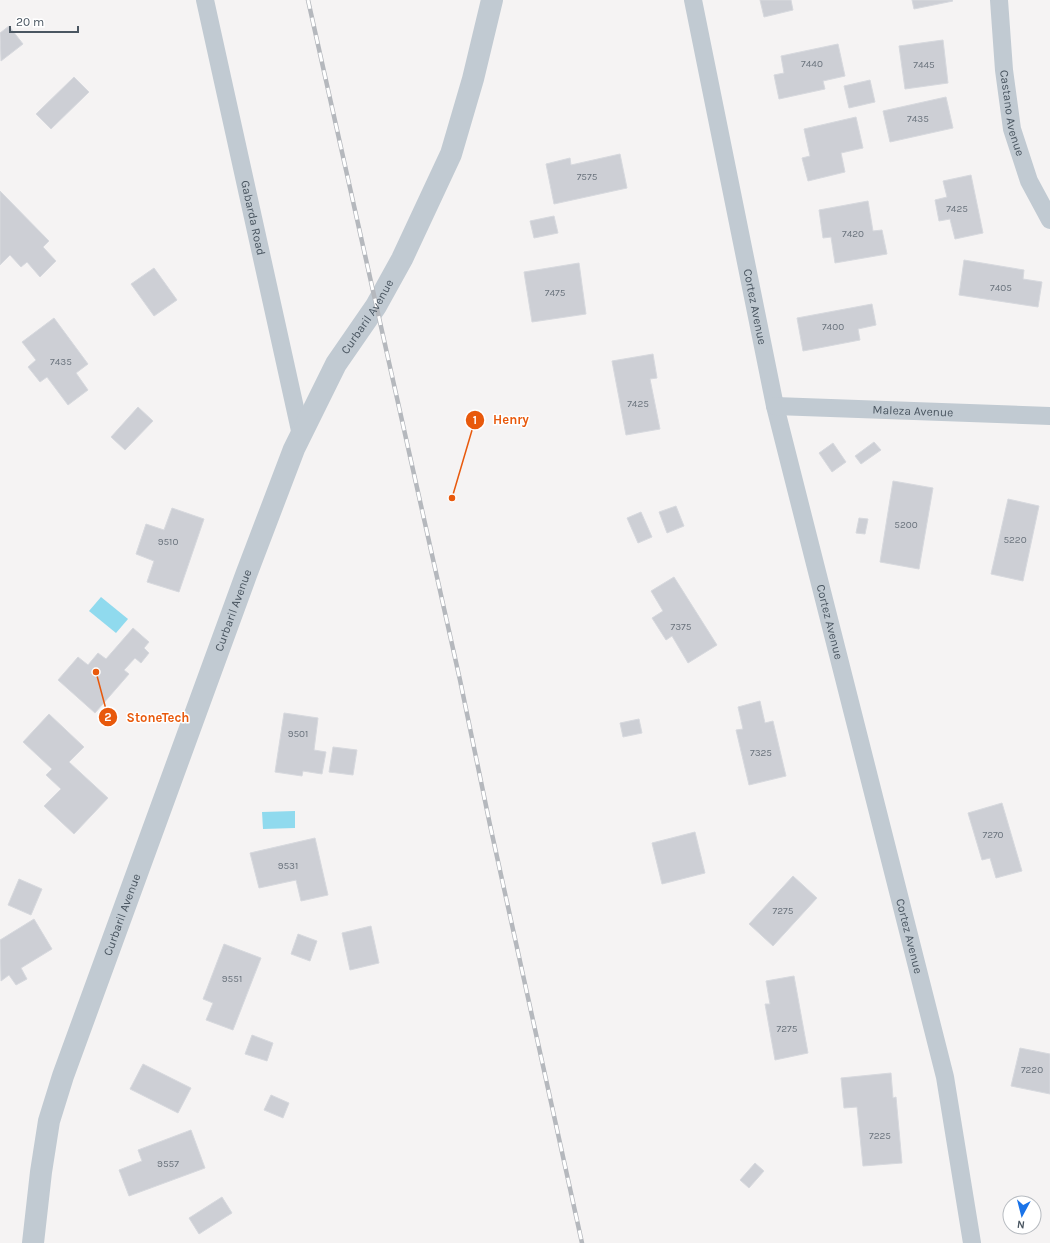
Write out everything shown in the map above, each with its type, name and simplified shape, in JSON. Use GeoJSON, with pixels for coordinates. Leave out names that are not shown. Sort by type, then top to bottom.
{"type":"FeatureCollection","features":[{"type":"Feature","properties":{"kind":"street","name":"Gabarda Road"},"geometry":{"type":"LineString","coordinates":[[205,0],[301,435]]}},
{"type":"Feature","properties":{"kind":"street","name":"Curbaril Avenue"},"geometry":{"type":"LineString","coordinates":[[32,1243],[49,1121],[63,1076],[246,575],[294,449],[336,364],[376,306],[402,258],[451,154],[492,0]]}},
{"type":"Feature","properties":{"kind":"street","name":"Cortez Avenue"},"geometry":{"type":"LineString","coordinates":[[693,0],[775,406],[945,1077],[972,1243]]}},
{"type":"Feature","properties":{"kind":"street","name":"Castano Avenue"},"geometry":{"type":"LineString","coordinates":[[999,0],[1004,70],[1012,129],[1029,182],[1050,220]]}},
{"type":"Feature","properties":{"kind":"street","name":"Maleza Avenue"},"geometry":{"type":"LineString","coordinates":[[775,406],[1050,416]]}},
{"type":"Feature","properties":{"kind":"water"},"geometry":{"type":"Polygon","coordinates":[[[101,597],[128,619],[116,633],[89,611],[101,597]]]}},
{"type":"Feature","properties":{"kind":"water"},"geometry":{"type":"Polygon","coordinates":[[[295,811],[295,828],[263,829],[262,812],[295,811]]]}},
{"type":"Feature","properties":{"kind":"building"},"geometry":{"type":"Polygon","coordinates":[[[760,0],[791,0],[793,10],[764,17],[760,0]]]}},
{"type":"Feature","properties":{"kind":"building"},"geometry":{"type":"Polygon","coordinates":[[[912,0],[952,0],[953,1],[914,9],[912,0]]]}},
{"type":"Feature","properties":{"kind":"building"},"geometry":{"type":"Polygon","coordinates":[[[9,26],[23,44],[1,61],[0,33],[9,26]]]}},
{"type":"Feature","properties":{"kind":"building"},"geometry":{"type":"Polygon","coordinates":[[[943,40],[948,83],[905,89],[899,46],[943,40]]]}},
{"type":"Feature","properties":{"kind":"building"},"geometry":{"type":"Polygon","coordinates":[[[838,44],[845,76],[823,81],[825,89],[779,99],[774,75],[784,73],[781,56],[838,44]]]}},
{"type":"Feature","properties":{"kind":"building"},"geometry":{"type":"Polygon","coordinates":[[[74,77],[89,92],[51,129],[36,114],[74,77]]]}},
{"type":"Feature","properties":{"kind":"building"},"geometry":{"type":"Polygon","coordinates":[[[870,80],[875,102],[849,108],[844,86],[870,80]]]}},
{"type":"Feature","properties":{"kind":"building"},"geometry":{"type":"Polygon","coordinates":[[[946,97],[953,128],[890,142],[883,111],[946,97]]]}},
{"type":"Feature","properties":{"kind":"building"},"geometry":{"type":"Polygon","coordinates":[[[856,117],[863,148],[841,153],[845,172],[808,181],[802,158],[810,156],[804,129],[856,117]]]}},
{"type":"Feature","properties":{"kind":"building"},"geometry":{"type":"Polygon","coordinates":[[[620,154],[627,188],[554,204],[546,164],[570,158],[571,165],[620,154]]]}},
{"type":"Feature","properties":{"kind":"building"},"geometry":{"type":"Polygon","coordinates":[[[971,175],[983,233],[955,239],[950,219],[939,221],[935,200],[947,197],[943,181],[971,175]]]}},
{"type":"Feature","properties":{"kind":"building"},"geometry":{"type":"Polygon","coordinates":[[[0,191],[49,241],[43,247],[56,261],[40,277],[27,262],[21,267],[10,255],[0,265],[0,191]]]}},
{"type":"Feature","properties":{"kind":"building"},"geometry":{"type":"Polygon","coordinates":[[[868,201],[873,231],[882,230],[887,254],[835,263],[831,237],[823,238],[819,210],[868,201]]]}},
{"type":"Feature","properties":{"kind":"building"},"geometry":{"type":"Polygon","coordinates":[[[554,216],[558,233],[534,238],[530,221],[554,216]]]}},
{"type":"Feature","properties":{"kind":"building"},"geometry":{"type":"Polygon","coordinates":[[[964,260],[1024,270],[1023,279],[1042,282],[1038,307],[959,295],[964,260]]]}},
{"type":"Feature","properties":{"kind":"building"},"geometry":{"type":"Polygon","coordinates":[[[579,263],[586,314],[532,322],[524,272],[579,263]]]}},
{"type":"Feature","properties":{"kind":"building"},"geometry":{"type":"Polygon","coordinates":[[[154,268],[177,300],[154,316],[131,284],[154,268]]]}},
{"type":"Feature","properties":{"kind":"building"},"geometry":{"type":"Polygon","coordinates":[[[872,304],[876,325],[858,329],[860,340],[803,351],[797,318],[872,304]]]}},
{"type":"Feature","properties":{"kind":"building"},"geometry":{"type":"Polygon","coordinates":[[[54,318],[88,364],[76,373],[88,390],[68,405],[47,377],[40,382],[28,367],[36,360],[22,342],[54,318]]]}},
{"type":"Feature","properties":{"kind":"building"},"geometry":{"type":"Polygon","coordinates":[[[653,354],[657,378],[650,379],[660,429],[626,435],[612,361],[653,354]]]}},
{"type":"Feature","properties":{"kind":"building"},"geometry":{"type":"Polygon","coordinates":[[[138,407],[153,421],[125,450],[111,437],[138,407]]]}},
{"type":"Feature","properties":{"kind":"building"},"geometry":{"type":"Polygon","coordinates":[[[874,442],[881,450],[861,464],[855,456],[874,442]]]}},
{"type":"Feature","properties":{"kind":"building"},"geometry":{"type":"Polygon","coordinates":[[[833,443],[846,462],[832,472],[819,453],[833,443]]]}},
{"type":"Feature","properties":{"kind":"building"},"geometry":{"type":"Polygon","coordinates":[[[893,481],[933,488],[919,569],[880,562],[893,481]]]}},
{"type":"Feature","properties":{"kind":"building"},"geometry":{"type":"Polygon","coordinates":[[[1008,499],[1039,506],[1023,581],[991,574],[1008,499]]]}},
{"type":"Feature","properties":{"kind":"building"},"geometry":{"type":"Polygon","coordinates":[[[676,506],[684,526],[667,533],[659,512],[676,506]]]}},
{"type":"Feature","properties":{"kind":"building"},"geometry":{"type":"Polygon","coordinates":[[[172,508],[204,519],[179,592],[147,582],[154,561],[136,554],[146,524],[164,530],[172,508]]]}},
{"type":"Feature","properties":{"kind":"building"},"geometry":{"type":"Polygon","coordinates":[[[641,512],[652,537],[638,543],[627,518],[641,512]]]}},
{"type":"Feature","properties":{"kind":"building"},"geometry":{"type":"Polygon","coordinates":[[[859,518],[868,519],[865,534],[856,533],[859,518]]]}},
{"type":"Feature","properties":{"kind":"building"},"geometry":{"type":"Polygon","coordinates":[[[674,577],[717,645],[688,663],[672,636],[666,640],[652,618],[663,611],[651,591],[674,577]]]}},
{"type":"Feature","properties":{"kind":"building"},"geometry":{"type":"Polygon","coordinates":[[[133,628],[149,642],[144,648],[149,653],[141,663],[135,658],[124,670],[129,674],[95,713],[58,680],[78,657],[88,665],[98,653],[106,659],[133,628]]]}},
{"type":"Feature","properties":{"kind":"building"},"geometry":{"type":"Polygon","coordinates":[[[760,701],[765,723],[773,721],[786,776],[749,785],[736,730],[743,729],[738,707],[760,701]]]}},
{"type":"Feature","properties":{"kind":"building"},"geometry":{"type":"Polygon","coordinates":[[[284,713],[318,718],[314,750],[326,752],[322,774],[303,771],[302,776],[275,772],[284,713]]]}},
{"type":"Feature","properties":{"kind":"building"},"geometry":{"type":"Polygon","coordinates":[[[49,714],[84,747],[69,762],[108,798],[74,834],[44,806],[61,789],[46,775],[52,769],[23,742],[49,714]]]}},
{"type":"Feature","properties":{"kind":"building"},"geometry":{"type":"Polygon","coordinates":[[[639,719],[642,733],[623,737],[620,723],[639,719]]]}},
{"type":"Feature","properties":{"kind":"building"},"geometry":{"type":"Polygon","coordinates":[[[333,747],[357,750],[353,775],[329,772],[333,747]]]}},
{"type":"Feature","properties":{"kind":"building"},"geometry":{"type":"Polygon","coordinates":[[[1002,803],[1022,871],[996,878],[990,858],[982,860],[968,813],[1002,803]]]}},
{"type":"Feature","properties":{"kind":"building"},"geometry":{"type":"Polygon","coordinates":[[[695,832],[705,873],[662,884],[652,843],[695,832]]]}},
{"type":"Feature","properties":{"kind":"building"},"geometry":{"type":"Polygon","coordinates":[[[315,838],[328,895],[301,901],[296,880],[259,888],[250,853],[315,838]]]}},
{"type":"Feature","properties":{"kind":"building"},"geometry":{"type":"Polygon","coordinates":[[[793,876],[817,898],[773,946],[749,924],[793,876]]]}},
{"type":"Feature","properties":{"kind":"building"},"geometry":{"type":"Polygon","coordinates":[[[19,879],[42,889],[31,915],[8,905],[19,879]]]}},
{"type":"Feature","properties":{"kind":"building"},"geometry":{"type":"Polygon","coordinates":[[[34,919],[52,949],[21,968],[27,979],[16,985],[9,975],[1,981],[0,940],[34,919]]]}},
{"type":"Feature","properties":{"kind":"building"},"geometry":{"type":"Polygon","coordinates":[[[371,926],[379,963],[350,970],[342,933],[371,926]]]}},
{"type":"Feature","properties":{"kind":"building"},"geometry":{"type":"Polygon","coordinates":[[[298,934],[317,941],[310,961],[291,954],[298,934]]]}},
{"type":"Feature","properties":{"kind":"building"},"geometry":{"type":"Polygon","coordinates":[[[224,944],[261,958],[233,1030],[206,1020],[213,1003],[203,999],[224,944]]]}},
{"type":"Feature","properties":{"kind":"building"},"geometry":{"type":"Polygon","coordinates":[[[794,976],[808,1053],[775,1060],[765,1004],[770,1004],[766,981],[794,976]]]}},
{"type":"Feature","properties":{"kind":"building"},"geometry":{"type":"Polygon","coordinates":[[[252,1035],[273,1043],[267,1061],[245,1054],[252,1035]]]}},
{"type":"Feature","properties":{"kind":"building"},"geometry":{"type":"Polygon","coordinates":[[[1020,1048],[1050,1054],[1050,1094],[1011,1086],[1020,1048]]]}},
{"type":"Feature","properties":{"kind":"building"},"geometry":{"type":"Polygon","coordinates":[[[143,1064],[191,1088],[178,1113],[130,1089],[143,1064]]]}},
{"type":"Feature","properties":{"kind":"building"},"geometry":{"type":"Polygon","coordinates":[[[891,1073],[893,1098],[896,1097],[902,1163],[863,1166],[857,1107],[844,1108],[841,1078],[891,1073]]]}},
{"type":"Feature","properties":{"kind":"building"},"geometry":{"type":"Polygon","coordinates":[[[271,1095],[289,1103],[283,1118],[264,1110],[271,1095]]]}},
{"type":"Feature","properties":{"kind":"building"},"geometry":{"type":"Polygon","coordinates":[[[191,1130],[205,1168],[129,1196],[119,1170],[142,1161],[138,1150],[191,1130]]]}},
{"type":"Feature","properties":{"kind":"building"},"geometry":{"type":"Polygon","coordinates":[[[755,1163],[764,1171],[749,1188],[740,1180],[755,1163]]]}},
{"type":"Feature","properties":{"kind":"building"},"geometry":{"type":"Polygon","coordinates":[[[222,1197],[232,1213],[199,1234],[189,1218],[222,1197]]]}},
{"type":"Feature","properties":{"kind":"railway"},"geometry":{"type":"LineString","coordinates":[[308,0],[460,680],[490,825],[582,1243]]}},
{"type":"Feature","properties":{"kind":"place","name":"Henry"},"geometry":{"type":"Point","coordinates":[452,498]}},
{"type":"Feature","properties":{"kind":"place","name":"StoneTech"},"geometry":{"type":"Point","coordinates":[96,672]}}]}
